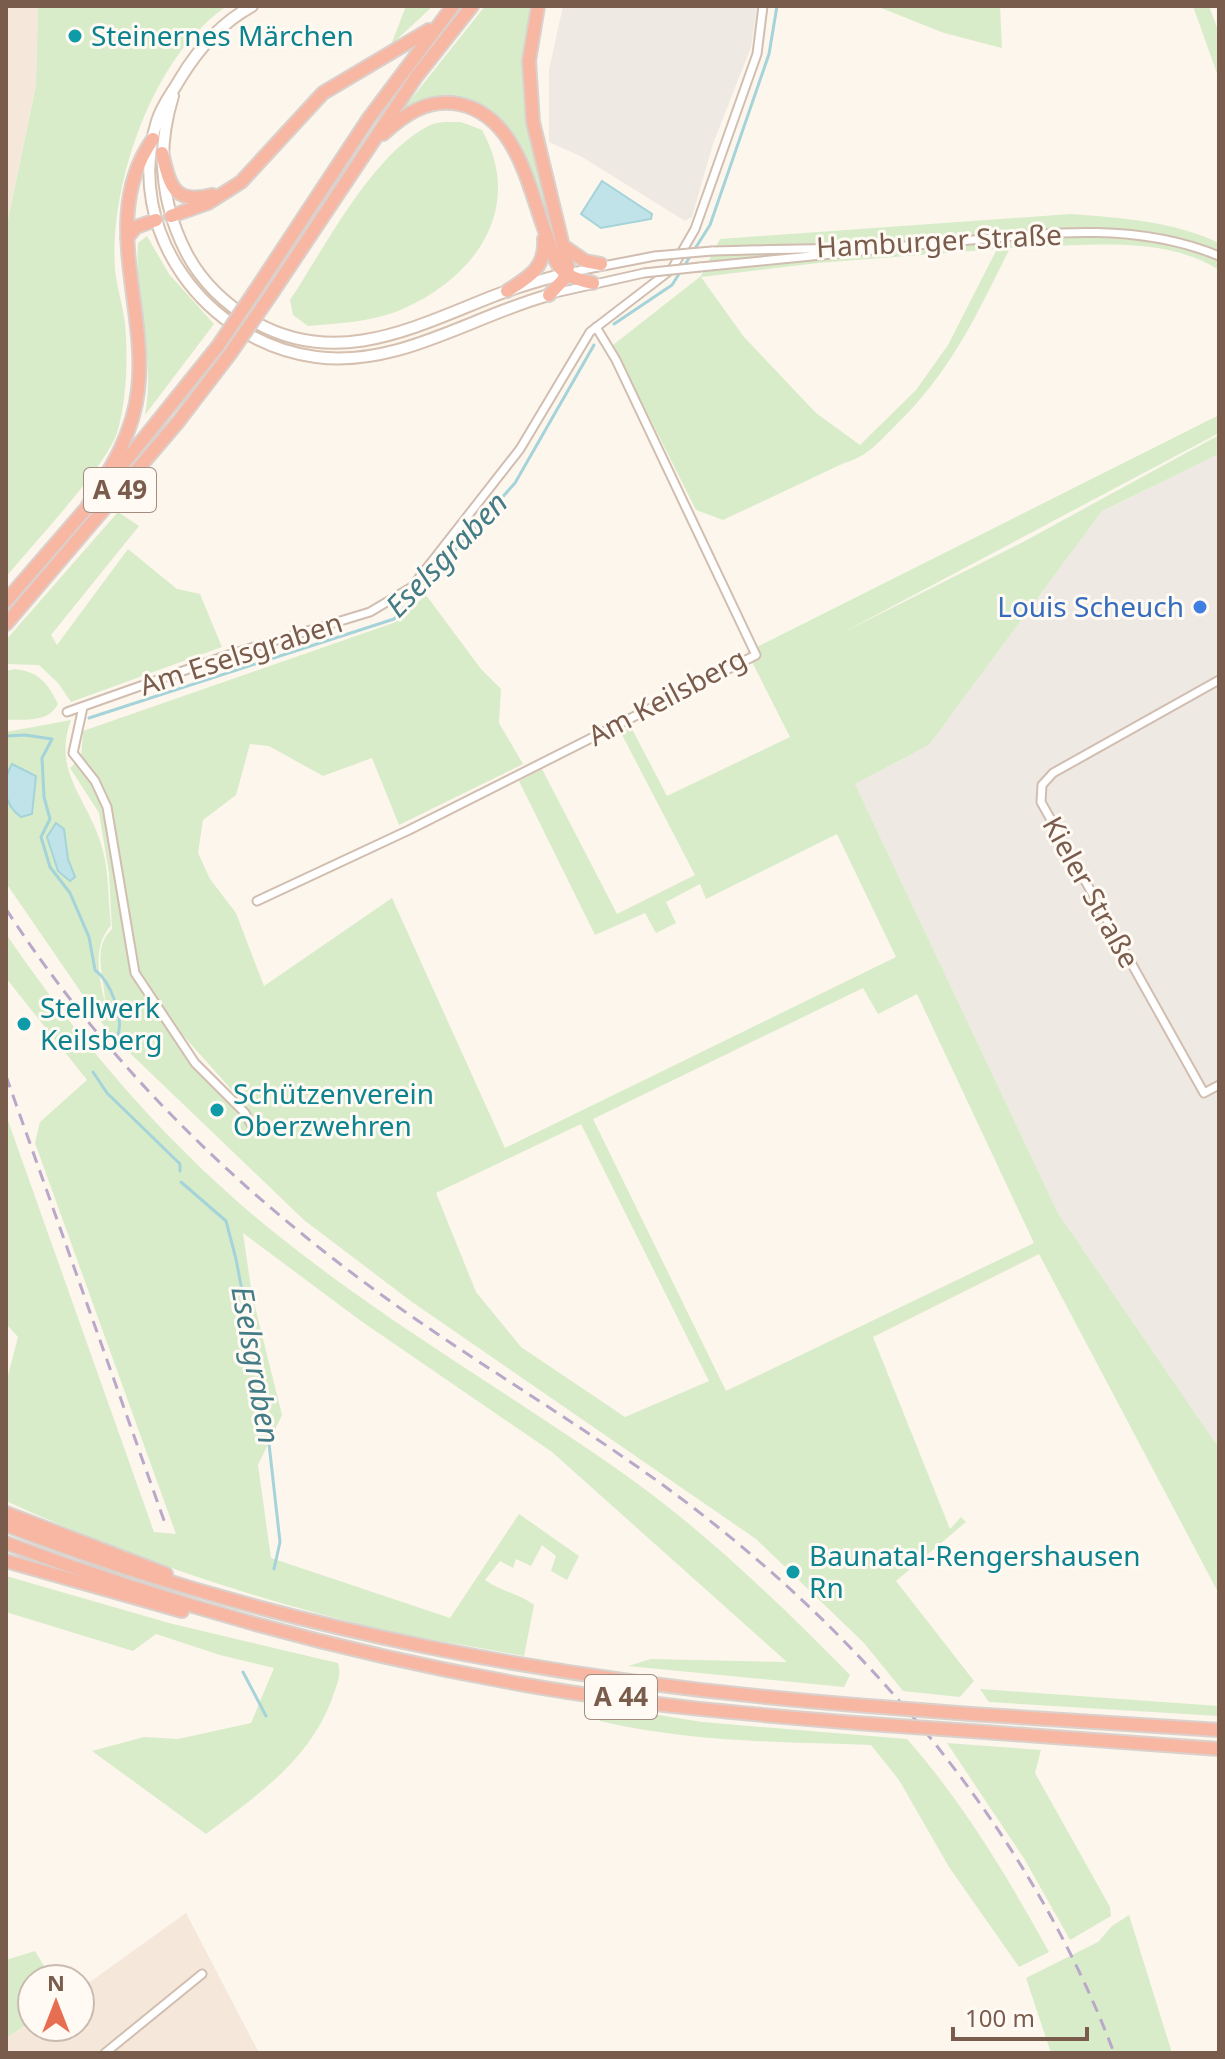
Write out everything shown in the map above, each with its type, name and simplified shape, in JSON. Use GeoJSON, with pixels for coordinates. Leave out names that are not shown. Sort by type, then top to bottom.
{"type":"FeatureCollection","features":[{"type":"Feature","properties":{"kind":"highway","name":"A 49"},"geometry":{"type":"LineString","coordinates":[[6,601],[218,346],[369,118],[453,6]]}},
{"type":"Feature","properties":{"kind":"highway","name":"A 49"},"geometry":{"type":"LineString","coordinates":[[6,624],[178,422],[230,354],[416,77],[472,6]]}},
{"type":"Feature","properties":{"kind":"highway"},"geometry":{"type":"LineString","coordinates":[[538,6],[529,61],[533,122],[548,195],[565,247],[567,273],[549,295]]}},
{"type":"Feature","properties":{"kind":"highway"},"geometry":{"type":"LineString","coordinates":[[171,216],[231,190],[260,165],[304,110],[323,93],[438,24]]}},
{"type":"Feature","properties":{"kind":"highway"},"geometry":{"type":"LineString","coordinates":[[366,150],[398,120],[421,106],[446,102],[477,109],[498,124],[509,138],[557,263],[567,273],[593,283]]}},
{"type":"Feature","properties":{"kind":"highway"},"geometry":{"type":"LineString","coordinates":[[87,507],[123,445],[137,402],[139,360],[127,238],[134,176],[139,159],[153,139]]}},
{"type":"Feature","properties":{"kind":"highway"},"geometry":{"type":"LineString","coordinates":[[162,153],[171,185],[182,196],[199,198],[231,190]]}},
{"type":"Feature","properties":{"kind":"highway"},"geometry":{"type":"LineString","coordinates":[[127,238],[136,227],[156,220]]}},
{"type":"Feature","properties":{"kind":"highway"},"geometry":{"type":"LineString","coordinates":[[507,291],[541,265],[544,251],[542,224]]}},
{"type":"Feature","properties":{"kind":"highway"},"geometry":{"type":"LineString","coordinates":[[565,247],[585,261],[601,264]]}},
{"type":"Feature","properties":{"kind":"highway"},"geometry":{"type":"LineString","coordinates":[[6,1513],[240,1603]]}},
{"type":"Feature","properties":{"kind":"highway","name":"A 44"},"geometry":{"type":"LineString","coordinates":[[6,1525],[154,1578],[240,1603],[378,1638],[534,1668],[712,1692],[855,1705],[1219,1730]]}},
{"type":"Feature","properties":{"kind":"highway","name":"A 44"},"geometry":{"type":"LineString","coordinates":[[6,1543],[104,1579],[237,1620],[374,1655],[528,1686],[870,1724],[1219,1749]]}},
{"type":"Feature","properties":{"kind":"highway"},"geometry":{"type":"LineString","coordinates":[[6,1561],[156,1605],[237,1620]]}},
{"type":"Feature","properties":{"kind":"main road"},"geometry":{"type":"LineString","coordinates":[[252,6],[211,37],[160,111],[153,139],[150,186],[156,220],[179,272],[213,310],[254,338],[298,354],[346,359],[391,352],[549,295]]}},
{"type":"Feature","properties":{"kind":"main road"},"geometry":{"type":"LineString","coordinates":[[178,83],[167,119],[162,153],[163,184],[171,216],[191,262],[215,292],[260,324],[303,340],[348,344],[389,338],[507,291],[567,273]]}},
{"type":"Feature","properties":{"kind":"main road"},"geometry":{"type":"LineString","coordinates":[[156,220],[171,216]]}},
{"type":"Feature","properties":{"kind":"street","name":"Am Eselsgraben"},"geometry":{"type":"LineString","coordinates":[[67,712],[228,655],[370,612],[412,587],[520,449],[585,338],[672,269],[695,229],[757,54],[763,6]]}},
{"type":"Feature","properties":{"kind":"street","name":"Hamburger Straße"},"geometry":{"type":"LineString","coordinates":[[567,273],[601,264],[712,251],[886,247],[1107,232],[1167,238],[1219,256]]}},
{"type":"Feature","properties":{"kind":"street"},"geometry":{"type":"LineString","coordinates":[[549,295],[644,273],[886,247]]}},
{"type":"Feature","properties":{"kind":"street","name":"Am Keilsberg"},"geometry":{"type":"LineString","coordinates":[[257,901],[421,824],[756,655],[616,360],[596,327]]}},
{"type":"Feature","properties":{"kind":"street","name":"Kieler Straße"},"geometry":{"type":"LineString","coordinates":[[1219,680],[1053,773],[1042,785],[1041,802],[1204,1093],[1219,1085]]}},
{"type":"Feature","properties":{"kind":"street"},"geometry":{"type":"LineString","coordinates":[[83,707],[73,753],[105,797],[135,973],[195,1063],[245,1113],[253,1128]]}},
{"type":"Feature","properties":{"kind":"street"},"geometry":{"type":"LineString","coordinates":[[105,2053],[202,1974]]}},
{"type":"Feature","properties":{"kind":"shaded area"},"geometry":{"type":"Polygon","coordinates":[[[6,6],[38,6],[36,84],[6,228],[6,6]]]}},
{"type":"Feature","properties":{"kind":"shaded area"},"geometry":{"type":"Polygon","coordinates":[[[563,6],[757,6],[751,47],[713,144],[692,217],[685,221],[582,157],[549,142],[549,70],[563,6]]]}},
{"type":"Feature","properties":{"kind":"shaded area"},"geometry":{"type":"Polygon","coordinates":[[[1219,454],[1219,1448],[1058,1213],[855,784],[929,745],[1102,511],[1219,454]]]}},
{"type":"Feature","properties":{"kind":"shaded area"},"geometry":{"type":"Polygon","coordinates":[[[186,1913],[259,2053],[7,2053],[6,2038],[16,2031],[16,2043],[96,2043],[96,1978],[186,1913]]]}},
{"type":"Feature","properties":{"kind":"green space"},"geometry":{"type":"Polygon","coordinates":[[[38,6],[227,6],[201,28],[177,56],[157,89],[128,162],[115,236],[115,270],[124,317],[126,350],[125,393],[117,433],[83,486],[6,577],[6,229],[36,85],[38,6]]]}},
{"type":"Feature","properties":{"kind":"green space"},"geometry":{"type":"Polygon","coordinates":[[[406,6],[433,6],[391,45],[406,6]]]}},
{"type":"Feature","properties":{"kind":"green space"},"geometry":{"type":"Polygon","coordinates":[[[485,6],[533,6],[529,125],[552,221],[548,223],[529,167],[517,143],[503,122],[486,108],[464,99],[437,99],[404,108],[485,6]]]}},
{"type":"Feature","properties":{"kind":"green space"},"geometry":{"type":"Polygon","coordinates":[[[876,6],[1000,6],[1002,48],[944,33],[876,6]]]}},
{"type":"Feature","properties":{"kind":"green space"},"geometry":{"type":"Polygon","coordinates":[[[1193,6],[1209,6],[1219,33],[1219,79],[1193,6]]]}},
{"type":"Feature","properties":{"kind":"green space"},"geometry":{"type":"Polygon","coordinates":[[[461,122],[482,130],[494,158],[498,185],[495,211],[487,235],[473,257],[454,277],[431,294],[393,313],[357,321],[308,326],[293,315],[290,300],[351,204],[388,157],[430,125],[461,122]]]}},
{"type":"Feature","properties":{"kind":"green space"},"geometry":{"type":"Polygon","coordinates":[[[1071,214],[1146,222],[1201,236],[1219,243],[1219,270],[1196,258],[1145,247],[1090,245],[1010,248],[973,321],[946,365],[913,407],[876,445],[859,457],[723,520],[696,510],[613,345],[701,276],[720,239],[1071,214]],[[997,249],[818,263],[701,277],[744,337],[816,413],[860,445],[916,390],[948,345],[997,249]]]}},
{"type":"Feature","properties":{"kind":"green space"},"geometry":{"type":"Polygon","coordinates":[[[147,236],[169,274],[214,324],[145,415],[148,371],[139,287],[138,243],[147,236]]]}},
{"type":"Feature","properties":{"kind":"green space"},"geometry":{"type":"Polygon","coordinates":[[[1219,415],[1219,433],[842,633],[1023,542],[1219,435],[1219,454],[1102,511],[929,745],[855,784],[1058,1213],[1219,1448],[1219,1594],[1039,1254],[873,1337],[950,1529],[961,1517],[966,1522],[896,1581],[974,1681],[960,1697],[903,1691],[864,1643],[756,1539],[412,1302],[304,1220],[109,1033],[6,883],[6,732],[71,720],[66,739],[69,772],[97,833],[106,869],[111,925],[101,943],[99,952],[105,1003],[101,954],[102,945],[112,929],[109,873],[99,813],[70,768],[81,758],[83,731],[396,622],[426,595],[481,669],[501,689],[499,723],[523,764],[399,825],[372,758],[323,776],[269,746],[250,744],[236,795],[203,820],[198,853],[210,879],[236,913],[264,986],[392,898],[505,1148],[896,957],[837,834],[706,899],[700,884],[666,902],[676,923],[656,933],[645,913],[595,935],[519,781],[542,769],[617,914],[695,875],[620,731],[631,727],[667,796],[790,737],[747,652],[1219,415]],[[863,988],[593,1119],[726,1391],[1034,1243],[917,994],[878,1014],[863,988]],[[180,1032],[171,1036],[251,1115],[246,1106],[180,1032]],[[581,1124],[436,1193],[476,1292],[521,1347],[625,1417],[709,1381],[581,1124]]]}},
{"type":"Feature","properties":{"kind":"green space"},"geometry":{"type":"Polygon","coordinates":[[[118,512],[139,526],[51,635],[57,645],[128,549],[177,589],[200,594],[222,647],[71,702],[58,683],[39,665],[6,664],[6,640],[118,512]]]}},
{"type":"Feature","properties":{"kind":"green space"},"geometry":{"type":"Polygon","coordinates":[[[15,669],[30,673],[46,684],[58,704],[54,710],[36,719],[6,720],[6,671],[15,669]]]}},
{"type":"Feature","properties":{"kind":"green space"},"geometry":{"type":"Polygon","coordinates":[[[6,934],[65,1016],[129,1093],[236,1200],[360,1297],[624,1474],[684,1520],[769,1595],[850,1675],[844,1687],[628,1666],[651,1659],[787,1662],[552,1452],[361,1321],[243,1233],[252,1295],[282,1415],[258,1465],[271,1558],[450,1618],[519,1514],[579,1556],[567,1580],[551,1571],[556,1556],[542,1545],[531,1566],[516,1559],[513,1568],[500,1561],[485,1580],[534,1605],[524,1656],[394,1632],[262,1598],[133,1554],[6,1501],[6,1383],[18,1337],[6,1324],[6,1115],[154,1532],[176,1534],[35,1143],[40,1122],[87,1080],[6,978],[6,934]]]}},
{"type":"Feature","properties":{"kind":"green space"},"geometry":{"type":"Polygon","coordinates":[[[6,1576],[169,1623],[338,1663],[339,1677],[332,1699],[310,1741],[295,1759],[262,1791],[206,1834],[92,1751],[144,1737],[178,1739],[251,1723],[274,1668],[220,1655],[156,1634],[133,1651],[6,1612],[6,1576]]]}},
{"type":"Feature","properties":{"kind":"green space"},"geometry":{"type":"Polygon","coordinates":[[[980,1689],[1219,1706],[1219,1716],[989,1702],[980,1689]]]}},
{"type":"Feature","properties":{"kind":"green space"},"geometry":{"type":"Polygon","coordinates":[[[597,1705],[702,1722],[907,1739],[984,1841],[1049,1952],[1019,1967],[949,1867],[899,1780],[871,1745],[735,1740],[667,1733],[600,1721],[597,1705]]]}},
{"type":"Feature","properties":{"kind":"green space"},"geometry":{"type":"Polygon","coordinates":[[[947,1743],[1041,1750],[1035,1773],[1110,1907],[1111,1916],[1070,1940],[1025,1860],[947,1743]]]}},
{"type":"Feature","properties":{"kind":"green space"},"geometry":{"type":"Polygon","coordinates":[[[1129,1915],[1172,2053],[1051,2053],[1026,1978],[1098,1942],[1112,1926],[1129,1915]]]}},
{"type":"Feature","properties":{"kind":"green space"},"geometry":{"type":"Polygon","coordinates":[[[35,1951],[42,1963],[16,1963],[16,2031],[6,2038],[6,1960],[35,1951]]]}},
{"type":"Feature","properties":{"kind":"water"},"geometry":{"type":"Polygon","coordinates":[[[602,181],[652,214],[651,219],[601,228],[581,214],[602,181]]]}},
{"type":"Feature","properties":{"kind":"water"},"geometry":{"type":"Polygon","coordinates":[[[12,764],[36,776],[32,814],[21,817],[7,800],[6,778],[12,764]]]}},
{"type":"Feature","properties":{"kind":"water"},"geometry":{"type":"Polygon","coordinates":[[[56,823],[64,829],[68,859],[75,877],[70,881],[58,871],[47,837],[56,823]]]}},
{"type":"Feature","properties":{"kind":"waterway","name":"Eselsgraben"},"geometry":{"type":"LineString","coordinates":[[614,324],[672,285],[710,225],[769,54],[777,6]]}},
{"type":"Feature","properties":{"kind":"waterway","name":"Eselsgraben"},"geometry":{"type":"LineString","coordinates":[[89,718],[394,619],[515,483],[594,345]]}},
{"type":"Feature","properties":{"kind":"waterway","name":"Eselsgraben"},"geometry":{"type":"LineString","coordinates":[[6,736],[52,739],[42,758],[44,797],[50,819],[41,837],[50,867],[70,893],[89,937],[95,970],[115,1001],[119,1021],[117,1038]]}},
{"type":"Feature","properties":{"kind":"waterway","name":"Eselsgraben"},"geometry":{"type":"LineString","coordinates":[[93,1072],[107,1093],[180,1164],[180,1171]]}},
{"type":"Feature","properties":{"kind":"waterway","name":"Eselsgraben"},"geometry":{"type":"LineString","coordinates":[[181,1182],[226,1221],[236,1259],[266,1417],[280,1542],[274,1569]]}},
{"type":"Feature","properties":{"kind":"waterway","name":"Eselsgraben"},"geometry":{"type":"LineString","coordinates":[[243,1672],[266,1716]]}},
{"type":"Feature","properties":{"kind":"railway"},"geometry":{"type":"LineString","coordinates":[[6,909],[88,1021],[132,1073],[179,1123],[280,1216],[390,1301],[684,1501],[786,1585],[845,1642],[901,1703],[953,1767],[1001,1834],[1044,1905],[1082,1978],[1114,2053]]}},
{"type":"Feature","properties":{"kind":"railway"},"geometry":{"type":"LineString","coordinates":[[6,1076],[166,1526]]}},
{"type":"Feature","properties":{"kind":"place","name":"Steinernes Märchen"},"geometry":{"type":"Point","coordinates":[75,36]}},
{"type":"Feature","properties":{"kind":"place","name":"Louis Scheuch"},"geometry":{"type":"Point","coordinates":[1200,607]}},
{"type":"Feature","properties":{"kind":"place","name":"Stellwerk Keilsberg"},"geometry":{"type":"Point","coordinates":[24,1024]}},
{"type":"Feature","properties":{"kind":"place","name":"Schützenverein Oberzwehren"},"geometry":{"type":"Point","coordinates":[217,1110]}},
{"type":"Feature","properties":{"kind":"place","name":"Baunatal-Rengershausen Rn"},"geometry":{"type":"Point","coordinates":[793,1572]}}]}
